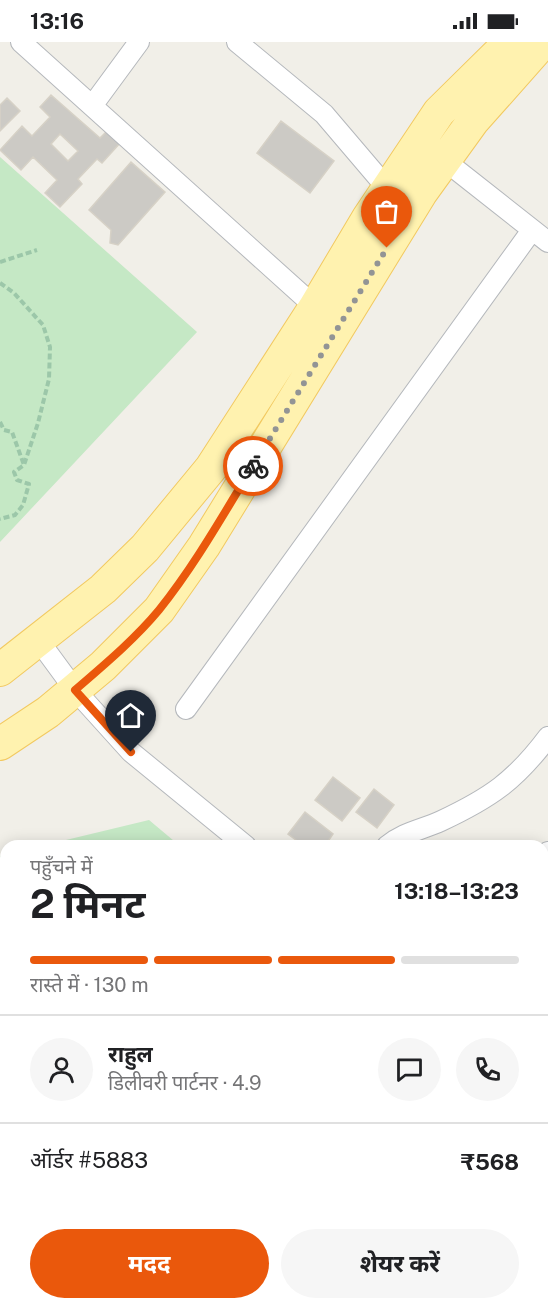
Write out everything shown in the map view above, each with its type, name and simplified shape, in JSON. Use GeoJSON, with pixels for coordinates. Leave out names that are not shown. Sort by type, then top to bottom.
{"type":"FeatureCollection","features":[{"type":"Feature","properties":{"kind":"main road"},"geometry":{"type":"LineString","coordinates":[[0,669],[39,641],[103,589],[128,564],[211,468],[315,307],[387,188],[439,112],[510,42]]}},
{"type":"Feature","properties":{"kind":"main road"},"geometry":{"type":"LineString","coordinates":[[0,744],[48,712],[111,660],[159,610],[204,546],[444,160],[473,121],[543,42]]}},
{"type":"Feature","properties":{"kind":"street"},"geometry":{"type":"LineString","coordinates":[[21,42],[338,328]]}},
{"type":"Feature","properties":{"kind":"street"},"geometry":{"type":"LineString","coordinates":[[92,106],[140,42]]}},
{"type":"Feature","properties":{"kind":"street"},"geometry":{"type":"LineString","coordinates":[[237,42],[324,114],[387,188]]}},
{"type":"Feature","properties":{"kind":"street"},"geometry":{"type":"LineString","coordinates":[[186,709],[540,236],[444,160]]}},
{"type":"Feature","properties":{"kind":"street"},"geometry":{"type":"LineString","coordinates":[[39,641],[75,690],[131,752],[239,840]]}},
{"type":"Feature","properties":{"kind":"street"},"geometry":{"type":"LineString","coordinates":[[395,840],[405,833],[438,822],[490,796],[519,774],[548,737]]}},
{"type":"Feature","properties":{"kind":"path"},"geometry":{"type":"LineString","coordinates":[[0,262],[38,250]]}},
{"type":"Feature","properties":{"kind":"path"},"geometry":{"type":"LineString","coordinates":[[0,283],[14,293],[43,325],[50,347],[49,379],[24,465]]}},
{"type":"Feature","properties":{"kind":"path"},"geometry":{"type":"LineString","coordinates":[[0,421],[4,430],[12,432],[24,465]]}},
{"type":"Feature","properties":{"kind":"path"},"geometry":{"type":"LineString","coordinates":[[0,519],[9,519],[15,515],[26,498],[29,484],[17,480],[14,475],[17,468],[24,465]]}},
{"type":"Feature","properties":{"kind":"green space"},"geometry":{"type":"Polygon","coordinates":[[[0,157],[197,332],[0,542],[0,157]]]}},
{"type":"Feature","properties":{"kind":"green space"},"geometry":{"type":"Polygon","coordinates":[[[149,820],[173,840],[66,840],[149,820]]]}},
{"type":"Feature","properties":{"kind":"building"},"geometry":{"type":"Polygon","coordinates":[[[51,95],[100,138],[108,130],[121,142],[102,163],[97,159],[78,179],[82,184],[60,207],[45,193],[57,180],[33,157],[21,170],[0,150],[22,126],[32,136],[50,117],[40,107],[51,95]],[[60,134],[51,144],[68,161],[78,151],[60,134]]]}},
{"type":"Feature","properties":{"kind":"building"},"geometry":{"type":"Polygon","coordinates":[[[7,98],[20,111],[0,131],[0,105],[7,98]]]}},
{"type":"Feature","properties":{"kind":"building"},"geometry":{"type":"Polygon","coordinates":[[[281,121],[334,161],[310,193],[257,153],[281,121]]]}},
{"type":"Feature","properties":{"kind":"building"},"geometry":{"type":"Polygon","coordinates":[[[131,162],[165,192],[118,245],[110,243],[111,230],[89,210],[131,162]]]}},
{"type":"Feature","properties":{"kind":"building"},"geometry":{"type":"Polygon","coordinates":[[[333,777],[360,798],[342,821],[315,800],[333,777]]]}},
{"type":"Feature","properties":{"kind":"building"},"geometry":{"type":"Polygon","coordinates":[[[374,789],[394,805],[377,828],[356,812],[374,789]]]}},
{"type":"Feature","properties":{"kind":"building"},"geometry":{"type":"Polygon","coordinates":[[[305,812],[333,834],[329,840],[296,840],[288,834],[305,812]]]}},
{"type":"Feature","properties":{"kind":"way so far"},"geometry":{"type":"LineString","coordinates":[[253,466],[387,248]]}},
{"type":"Feature","properties":{"kind":"route"},"geometry":{"type":"LineString","coordinates":[[131,752],[75,690],[111,660],[159,610],[204,546],[253,466]]}}]}
